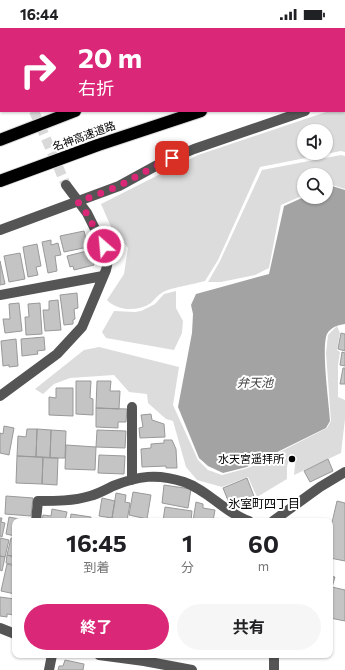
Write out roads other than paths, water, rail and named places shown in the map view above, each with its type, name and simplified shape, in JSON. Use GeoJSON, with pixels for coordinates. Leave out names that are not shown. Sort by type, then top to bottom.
{"type":"FeatureCollection","features":[{"type":"Feature","properties":{"kind":"highway"},"geometry":{"type":"LineString","coordinates":[[0,140],[71,112]]}},
{"type":"Feature","properties":{"kind":"highway","name":"名神高速道路"},"geometry":{"type":"LineString","coordinates":[[0,181],[98,145],[198,112]]}},
{"type":"Feature","properties":{"kind":"street"},"geometry":{"type":"LineString","coordinates":[[0,230],[119,186],[161,163],[194,149],[302,112]]}},
{"type":"Feature","properties":{"kind":"street"},"geometry":{"type":"LineString","coordinates":[[0,396],[57,354],[82,328],[109,257],[87,214],[66,185]]}},
{"type":"Feature","properties":{"kind":"street"},"geometry":{"type":"LineString","coordinates":[[0,295],[103,276]]}},
{"type":"Feature","properties":{"kind":"street"},"geometry":{"type":"LineString","coordinates":[[132,407],[132,480]]}},
{"type":"Feature","properties":{"kind":"street"},"geometry":{"type":"LineString","coordinates":[[277,518],[345,472]]}},
{"type":"Feature","properties":{"kind":"street"},"geometry":{"type":"LineString","coordinates":[[36,518],[38,501],[70,500],[81,498],[146,476],[173,479],[184,482],[193,486],[241,518]]}},
{"type":"Feature","properties":{"kind":"street"},"geometry":{"type":"LineString","coordinates":[[0,628],[12,633]]}},
{"type":"Feature","properties":{"kind":"street"},"geometry":{"type":"LineString","coordinates":[[49,670],[51,658]]}},
{"type":"Feature","properties":{"kind":"street"},"geometry":{"type":"LineString","coordinates":[[122,658],[192,670]]}},
{"type":"Feature","properties":{"kind":"street"},"geometry":{"type":"LineString","coordinates":[[274,658],[274,670]]}},
{"type":"Feature","properties":{"kind":"water","name":"弁天池"},"geometry":{"type":"Polygon","coordinates":[[[333,186],[345,190],[345,324],[333,328],[327,334],[325,341],[325,363],[330,421],[326,428],[247,467],[223,473],[208,466],[199,458],[178,407],[192,333],[193,314],[191,305],[196,294],[269,274],[284,206],[297,200],[297,204],[333,204],[333,186]]]}},
{"type":"Feature","properties":{"kind":"tunnel"},"geometry":{"type":"LineString","coordinates":[[34,112],[66,185]]}},
{"type":"Feature","properties":{"kind":"place","name":"水天宮遥拝所"},"geometry":{"type":"Point","coordinates":[292,459]}},
{"type":"Feature","properties":{"kind":"district","name":"氷室町四丁目"},"geometry":{"type":"Point","coordinates":[264,504]}}]}
